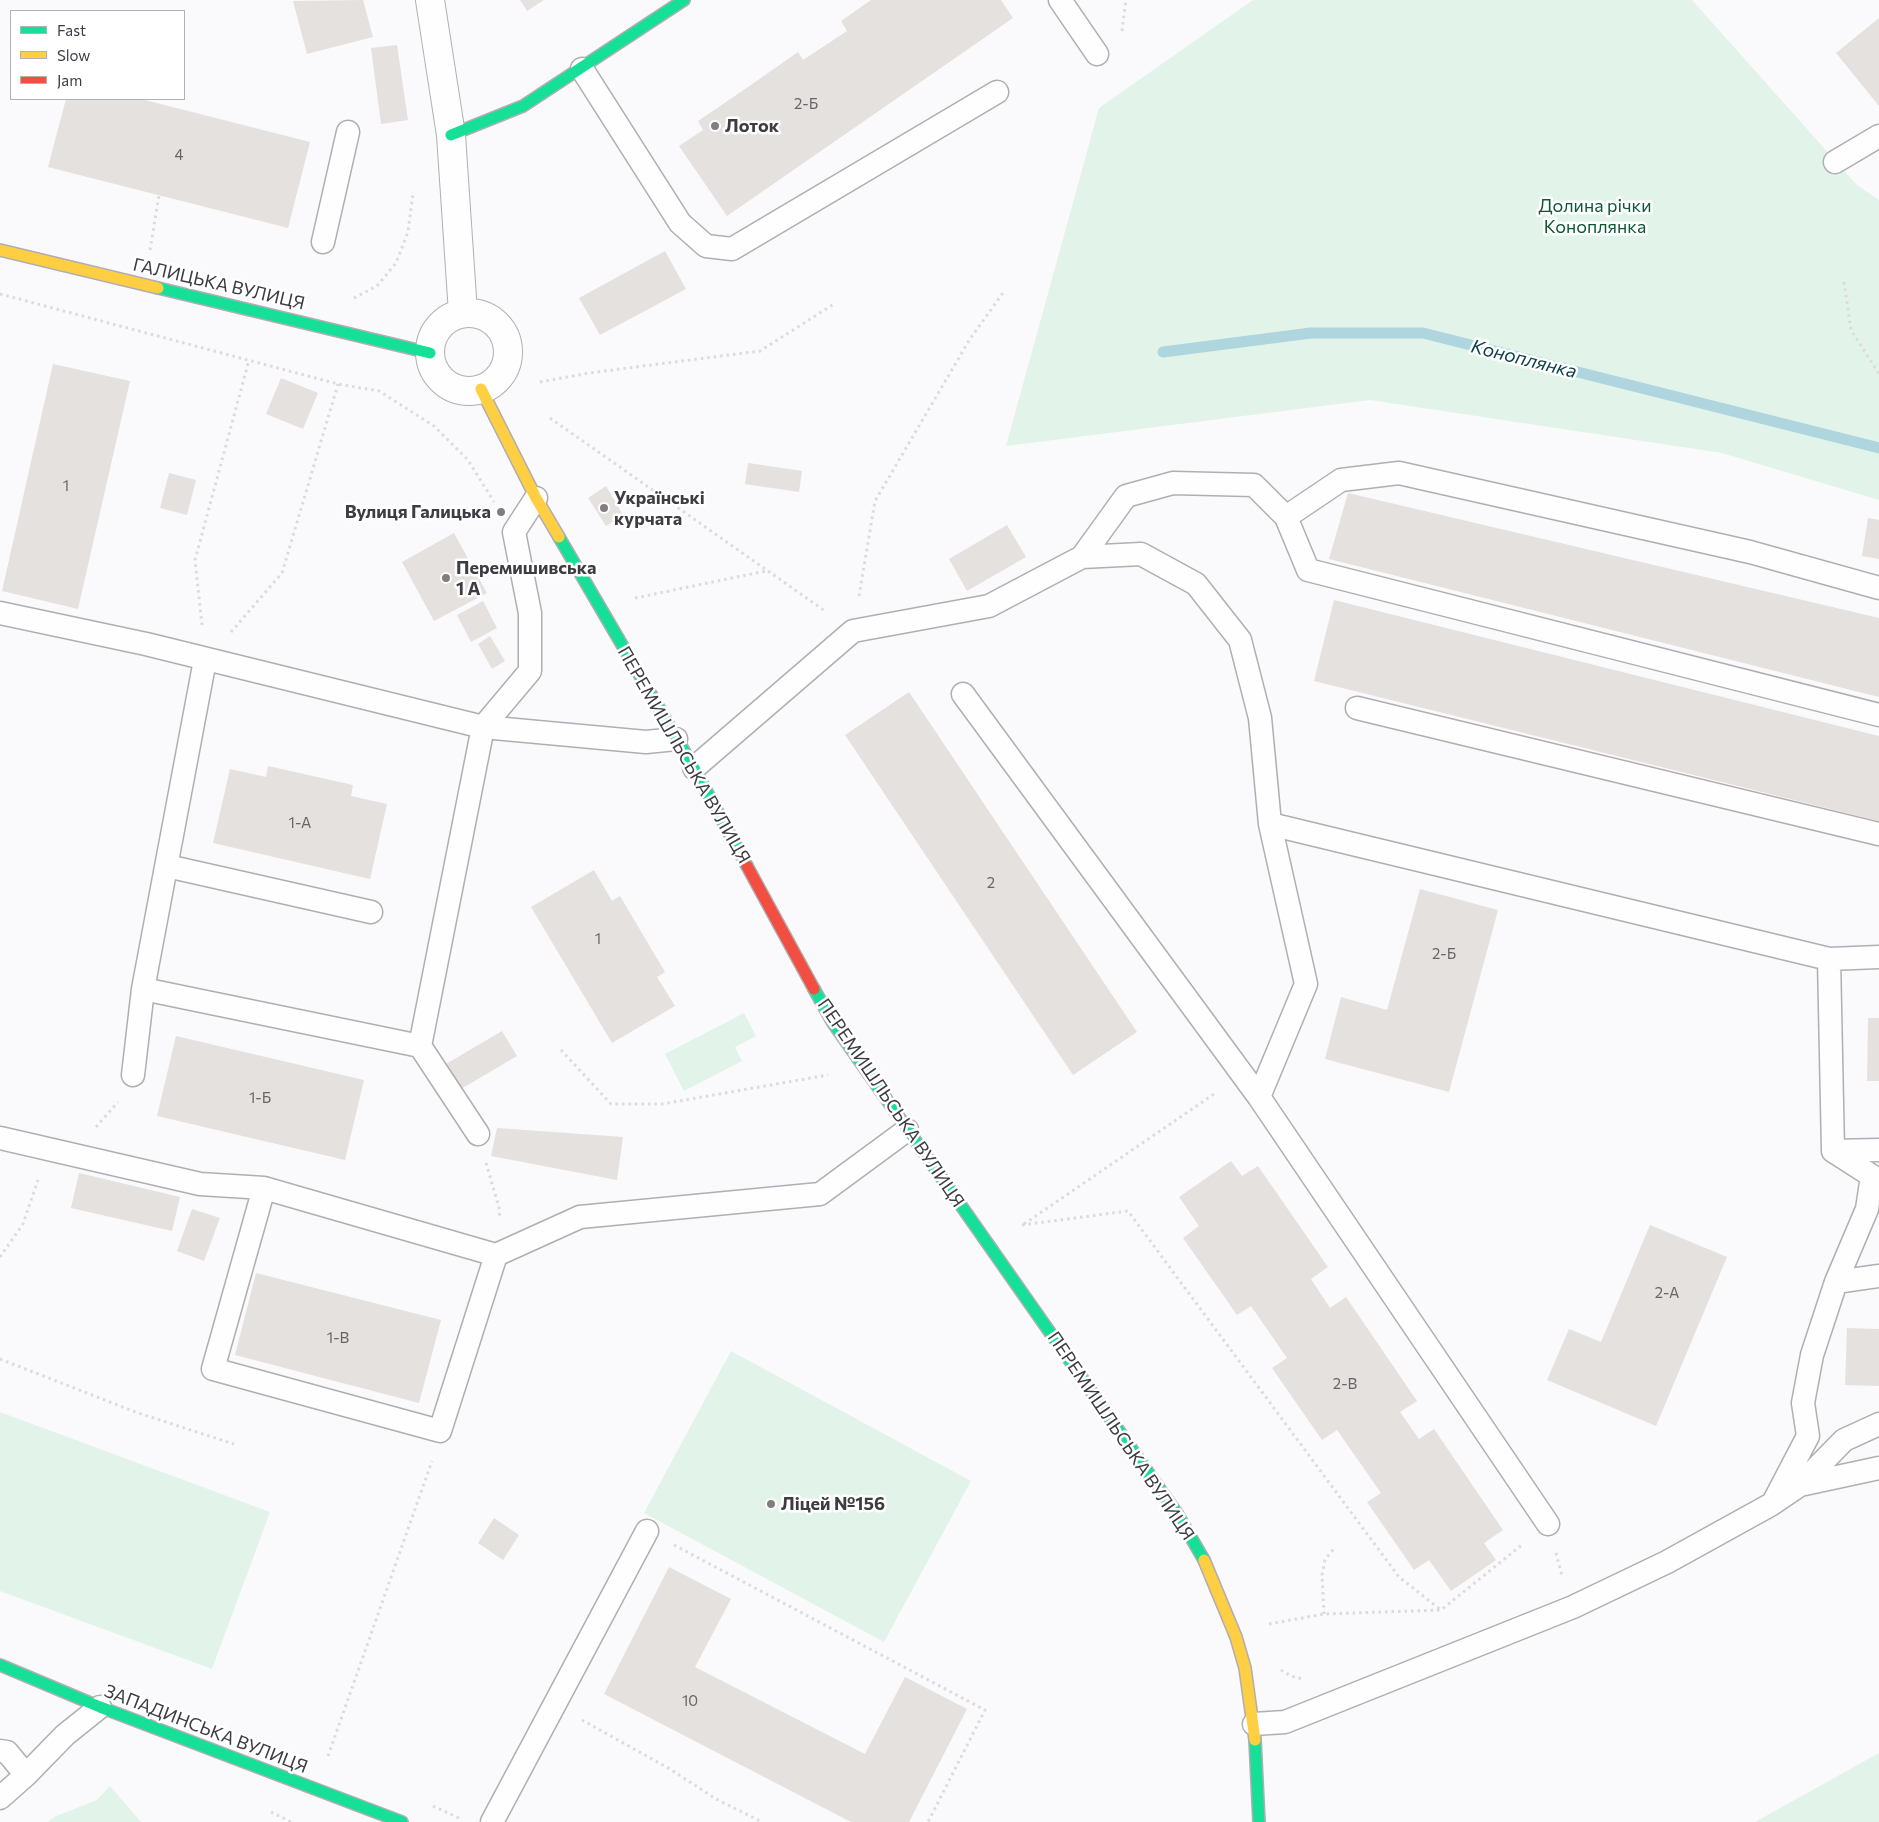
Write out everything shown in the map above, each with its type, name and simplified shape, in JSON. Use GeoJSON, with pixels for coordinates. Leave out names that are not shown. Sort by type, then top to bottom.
{"type":"FeatureCollection","features":[{"type":"Feature","properties":{"kind":"street"},"geometry":{"type":"LineString","coordinates":[[430,0],[450,135],[463,313]]}},
{"type":"Feature","properties":{"kind":"street"},"geometry":{"type":"LineString","coordinates":[[450,135],[524,106],[684,0]]}},
{"type":"Feature","properties":{"kind":"street","name":"ГАЛИЦЬКА ВУЛИЦЯ"},"geometry":{"type":"LineString","coordinates":[[0,250],[430,352]]}},
{"type":"Feature","properties":{"kind":"street"},"geometry":{"type":"LineString","coordinates":[[463,313],[475,313],[495,323],[503,332],[507,343],[508,355],[505,366],[499,376],[480,389],[462,390],[446,383],[432,364],[431,342],[440,327],[452,317],[463,313]]}},
{"type":"Feature","properties":{"kind":"street","name":"ПЕРЕМИШЛЬСЬКА ВУЛИЦЯ"},"geometry":{"type":"LineString","coordinates":[[480,389],[536,498],[694,768],[833,1024],[1178,1515],[1203,1558],[1236,1637],[1244,1668],[1254,1724],[1259,1822]]}},
{"type":"Feature","properties":{"kind":"street","name":"ЗАПАДИНСЬКА ВУЛИЦЯ"},"geometry":{"type":"LineString","coordinates":[[0,1665],[100,1707],[402,1822]]}},
{"type":"Feature","properties":{"kind":"lane"},"geometry":{"type":"LineString","coordinates":[[1060,0],[1097,54]]}},
{"type":"Feature","properties":{"kind":"lane"},"geometry":{"type":"LineString","coordinates":[[582,69],[680,223],[706,246],[732,249],[997,92]]}},
{"type":"Feature","properties":{"kind":"lane"},"geometry":{"type":"LineString","coordinates":[[323,242],[348,132]]}},
{"type":"Feature","properties":{"kind":"lane"},"geometry":{"type":"LineString","coordinates":[[1835,162],[1879,136]]}},
{"type":"Feature","properties":{"kind":"lane"},"geometry":{"type":"LineString","coordinates":[[1286,517],[1341,480],[1399,473],[1750,552],[1879,588]]}},
{"type":"Feature","properties":{"kind":"lane"},"geometry":{"type":"LineString","coordinates":[[1082,557],[1126,496],[1173,483],[1254,485],[1286,517],[1308,570],[1879,715]]}},
{"type":"Feature","properties":{"kind":"lane"},"geometry":{"type":"LineString","coordinates":[[478,1134],[420,1046],[483,727],[530,671],[530,613],[514,532],[536,498]]}},
{"type":"Feature","properties":{"kind":"lane"},"geometry":{"type":"LineString","coordinates":[[694,768],[853,631],[989,606],[1082,557],[1141,554],[1196,584],[1240,640],[1260,718],[1270,824],[1306,984],[1259,1097]]}},
{"type":"Feature","properties":{"kind":"lane"},"geometry":{"type":"LineString","coordinates":[[0,613],[146,644],[483,727],[646,742],[676,739]]}},
{"type":"Feature","properties":{"kind":"lane"},"geometry":{"type":"LineString","coordinates":[[132,1075],[143,989],[205,660]]}},
{"type":"Feature","properties":{"kind":"lane"},"geometry":{"type":"LineString","coordinates":[[963,694],[1259,1097],[1548,1524]]}},
{"type":"Feature","properties":{"kind":"lane"},"geometry":{"type":"LineString","coordinates":[[1357,708],[1879,834]]}},
{"type":"Feature","properties":{"kind":"lane"},"geometry":{"type":"LineString","coordinates":[[1270,824],[1829,959],[1879,957]]}},
{"type":"Feature","properties":{"kind":"lane"},"geometry":{"type":"LineString","coordinates":[[167,866],[371,912]]}},
{"type":"Feature","properties":{"kind":"lane"},"geometry":{"type":"LineString","coordinates":[[1829,959],[1833,1151]]}},
{"type":"Feature","properties":{"kind":"lane"},"geometry":{"type":"LineString","coordinates":[[143,989],[420,1046]]}},
{"type":"Feature","properties":{"kind":"lane"},"geometry":{"type":"LineString","coordinates":[[0,1138],[200,1184],[264,1188],[496,1255],[580,1217],[820,1194],[907,1130]]}},
{"type":"Feature","properties":{"kind":"lane"},"geometry":{"type":"LineString","coordinates":[[1833,1151],[1879,1150]]}},
{"type":"Feature","properties":{"kind":"lane"},"geometry":{"type":"LineString","coordinates":[[1772,1504],[1808,1436],[1802,1403],[1812,1355],[1836,1282],[1868,1209],[1872,1176],[1833,1151]]}},
{"type":"Feature","properties":{"kind":"lane"},"geometry":{"type":"LineString","coordinates":[[264,1188],[214,1369],[440,1431],[496,1255]]}},
{"type":"Feature","properties":{"kind":"lane"},"geometry":{"type":"LineString","coordinates":[[1836,1282],[1879,1276]]}},
{"type":"Feature","properties":{"kind":"lane"},"geometry":{"type":"LineString","coordinates":[[1254,1724],[1285,1722],[1572,1607],[1667,1562],[1772,1504],[1800,1485],[1844,1440],[1879,1424]]}},
{"type":"Feature","properties":{"kind":"lane"},"geometry":{"type":"LineString","coordinates":[[1800,1485],[1879,1468]]}},
{"type":"Feature","properties":{"kind":"lane"},"geometry":{"type":"LineString","coordinates":[[492,1822],[553,1704],[647,1531]]}},
{"type":"Feature","properties":{"kind":"lane"},"geometry":{"type":"LineString","coordinates":[[0,1798],[66,1735],[100,1707]]}},
{"type":"Feature","properties":{"kind":"lane"},"geometry":{"type":"LineString","coordinates":[[0,1751],[7,1752],[26,1775]]}},
{"type":"Feature","properties":{"kind":"path"},"geometry":{"type":"LineString","coordinates":[[1121,39],[1126,0]]}},
{"type":"Feature","properties":{"kind":"path"},"geometry":{"type":"LineString","coordinates":[[345,299],[354,298],[377,286],[396,263],[408,232],[413,192]]}},
{"type":"Feature","properties":{"kind":"path"},"geometry":{"type":"LineString","coordinates":[[150,252],[159,195]]}},
{"type":"Feature","properties":{"kind":"path"},"geometry":{"type":"LineString","coordinates":[[1844,282],[1851,330],[1879,374]]}},
{"type":"Feature","properties":{"kind":"path"},"geometry":{"type":"LineString","coordinates":[[550,418],[853,631],[874,501],[970,339],[1005,290]]}},
{"type":"Feature","properties":{"kind":"path"},"geometry":{"type":"LineString","coordinates":[[0,294],[338,384],[379,391],[434,426],[468,460],[514,532]]}},
{"type":"Feature","properties":{"kind":"path"},"geometry":{"type":"LineString","coordinates":[[540,382],[589,373],[760,352],[834,304]]}},
{"type":"Feature","properties":{"kind":"path"},"geometry":{"type":"LineString","coordinates":[[205,660],[195,560],[249,360]]}},
{"type":"Feature","properties":{"kind":"path"},"geometry":{"type":"LineString","coordinates":[[205,660],[282,573],[338,384]]}},
{"type":"Feature","properties":{"kind":"path"},"geometry":{"type":"LineString","coordinates":[[635,599],[767,571]]}},
{"type":"Feature","properties":{"kind":"path"},"geometry":{"type":"LineString","coordinates":[[561,1050],[611,1104],[662,1104],[836,1074]]}},
{"type":"Feature","properties":{"kind":"path"},"geometry":{"type":"LineString","coordinates":[[1242,1075],[1022,1225],[1128,1211],[1399,1577],[1441,1610]]}},
{"type":"Feature","properties":{"kind":"path"},"geometry":{"type":"LineString","coordinates":[[478,1134],[500,1211]]}},
{"type":"Feature","properties":{"kind":"path"},"geometry":{"type":"LineString","coordinates":[[0,1257],[23,1224],[41,1172]]}},
{"type":"Feature","properties":{"kind":"path"},"geometry":{"type":"LineString","coordinates":[[0,1360],[138,1414],[234,1444]]}},
{"type":"Feature","properties":{"kind":"path"},"geometry":{"type":"LineString","coordinates":[[316,1790],[434,1456]]}},
{"type":"Feature","properties":{"kind":"path"},"geometry":{"type":"LineString","coordinates":[[1269,1624],[1324,1614],[1441,1610],[1548,1524],[1564,1583]]}},
{"type":"Feature","properties":{"kind":"path"},"geometry":{"type":"LineString","coordinates":[[647,1531],[985,1710],[928,1822]]}},
{"type":"Feature","properties":{"kind":"path"},"geometry":{"type":"LineString","coordinates":[[1324,1614],[1322,1575],[1325,1560],[1335,1547]]}},
{"type":"Feature","properties":{"kind":"path"},"geometry":{"type":"LineString","coordinates":[[553,1704],[670,1768],[716,1799],[762,1822]]}},
{"type":"Feature","properties":{"kind":"green space","name":"Долина річки Коноплянка"},"geometry":{"type":"Polygon","coordinates":[[[1253,0],[1692,0],[1857,185],[1879,200],[1879,500],[1722,453],[1370,400],[1006,446],[1099,108],[1253,0]]]}},
{"type":"Feature","properties":{"kind":"green space"},"geometry":{"type":"Polygon","coordinates":[[[744,1013],[756,1036],[735,1047],[742,1061],[684,1091],[665,1054],[744,1013]]]}},
{"type":"Feature","properties":{"kind":"green space"},"geometry":{"type":"Polygon","coordinates":[[[731,1351],[971,1481],[884,1642],[644,1513],[731,1351]]]}},
{"type":"Feature","properties":{"kind":"green space"},"geometry":{"type":"Polygon","coordinates":[[[0,1412],[270,1512],[212,1669],[0,1591],[0,1412]]]}},
{"type":"Feature","properties":{"kind":"green space"},"geometry":{"type":"Polygon","coordinates":[[[1879,1753],[1879,1822],[1755,1822],[1879,1753]]]}},
{"type":"Feature","properties":{"kind":"green space"},"geometry":{"type":"Polygon","coordinates":[[[110,1786],[141,1822],[48,1822],[54,1817],[97,1800],[110,1786]]]}},
{"type":"Feature","properties":{"kind":"building"},"geometry":{"type":"Polygon","coordinates":[[[363,0],[373,37],[307,54],[293,1],[363,0]]]}},
{"type":"Feature","properties":{"kind":"building"},"geometry":{"type":"Polygon","coordinates":[[[520,0],[544,0],[527,11],[520,0]]]}},
{"type":"Feature","properties":{"kind":"building"},"geometry":{"type":"Polygon","coordinates":[[[871,0],[1001,0],[1013,18],[727,216],[679,146],[703,130],[698,121],[798,52],[803,60],[847,31],[841,21],[871,0]]]}},
{"type":"Feature","properties":{"kind":"building"},"geometry":{"type":"Polygon","coordinates":[[[1879,18],[1879,106],[1836,53],[1879,18]]]}},
{"type":"Feature","properties":{"kind":"building"},"geometry":{"type":"Polygon","coordinates":[[[397,45],[408,120],[381,124],[371,48],[397,45]]]}},
{"type":"Feature","properties":{"kind":"building"},"geometry":{"type":"Polygon","coordinates":[[[66,100],[145,100],[310,142],[288,228],[48,167],[66,100]]]}},
{"type":"Feature","properties":{"kind":"building"},"geometry":{"type":"Polygon","coordinates":[[[665,251],[686,289],[600,335],[579,298],[665,251]]]}},
{"type":"Feature","properties":{"kind":"building"},"geometry":{"type":"Polygon","coordinates":[[[53,364],[130,381],[78,609],[2,591],[53,364]]]}},
{"type":"Feature","properties":{"kind":"building"},"geometry":{"type":"Polygon","coordinates":[[[281,378],[318,393],[303,429],[266,414],[281,378]]]}},
{"type":"Feature","properties":{"kind":"building"},"geometry":{"type":"Polygon","coordinates":[[[748,463],[802,471],[799,492],[745,484],[748,463]]]}},
{"type":"Feature","properties":{"kind":"building"},"geometry":{"type":"Polygon","coordinates":[[[169,473],[196,480],[187,515],[160,508],[169,473]]]}},
{"type":"Feature","properties":{"kind":"building"},"geometry":{"type":"Polygon","coordinates":[[[606,486],[623,515],[606,526],[588,498],[606,486]]]}},
{"type":"Feature","properties":{"kind":"building"},"geometry":{"type":"Polygon","coordinates":[[[1348,493],[1879,618],[1879,697],[1329,559],[1348,493]]]}},
{"type":"Feature","properties":{"kind":"building"},"geometry":{"type":"Polygon","coordinates":[[[1868,518],[1879,520],[1879,559],[1862,556],[1868,518]]]}},
{"type":"Feature","properties":{"kind":"building"},"geometry":{"type":"Polygon","coordinates":[[[1007,525],[1026,557],[967,591],[949,559],[1007,525]]]}},
{"type":"Feature","properties":{"kind":"building"},"geometry":{"type":"Polygon","coordinates":[[[454,533],[487,593],[434,621],[402,562],[454,533]]]}},
{"type":"Feature","properties":{"kind":"building"},"geometry":{"type":"Polygon","coordinates":[[[1334,600],[1879,736],[1879,821],[1314,681],[1334,600]]]}},
{"type":"Feature","properties":{"kind":"building"},"geometry":{"type":"Polygon","coordinates":[[[483,601],[497,628],[471,642],[457,615],[483,601]]]}},
{"type":"Feature","properties":{"kind":"building"},"geometry":{"type":"Polygon","coordinates":[[[490,636],[505,661],[492,669],[478,644],[490,636]]]}},
{"type":"Feature","properties":{"kind":"building"},"geometry":{"type":"Polygon","coordinates":[[[909,692],[1137,1032],[1073,1075],[845,735],[909,692]]]}},
{"type":"Feature","properties":{"kind":"building"},"geometry":{"type":"Polygon","coordinates":[[[268,766],[353,785],[351,796],[387,804],[370,879],[213,843],[230,769],[266,777],[268,766]]]}},
{"type":"Feature","properties":{"kind":"building"},"geometry":{"type":"Polygon","coordinates":[[[594,870],[612,901],[620,896],[665,972],[657,977],[675,1006],[612,1043],[531,907],[594,870]]]}},
{"type":"Feature","properties":{"kind":"building"},"geometry":{"type":"Polygon","coordinates":[[[1420,889],[1498,910],[1449,1092],[1325,1059],[1341,997],[1387,1010],[1420,889]]]}},
{"type":"Feature","properties":{"kind":"building"},"geometry":{"type":"Polygon","coordinates":[[[1868,1018],[1879,1018],[1879,1081],[1867,1081],[1868,1018]]]}},
{"type":"Feature","properties":{"kind":"building"},"geometry":{"type":"Polygon","coordinates":[[[502,1031],[517,1056],[461,1089],[446,1064],[502,1031]]]}},
{"type":"Feature","properties":{"kind":"building"},"geometry":{"type":"Polygon","coordinates":[[[176,1036],[364,1080],[345,1160],[157,1116],[176,1036]]]}},
{"type":"Feature","properties":{"kind":"building"},"geometry":{"type":"Polygon","coordinates":[[[497,1128],[623,1137],[617,1180],[491,1156],[497,1128]]]}},
{"type":"Feature","properties":{"kind":"building"},"geometry":{"type":"Polygon","coordinates":[[[1231,1161],[1242,1176],[1258,1166],[1328,1267],[1311,1279],[1330,1308],[1346,1297],[1417,1401],[1400,1412],[1419,1439],[1434,1429],[1503,1530],[1484,1543],[1496,1560],[1451,1591],[1429,1560],[1414,1570],[1367,1502],[1381,1493],[1337,1430],[1322,1440],[1272,1368],[1287,1358],[1251,1306],[1237,1315],[1183,1238],[1199,1226],[1179,1197],[1231,1161]]]}},
{"type":"Feature","properties":{"kind":"building"},"geometry":{"type":"Polygon","coordinates":[[[79,1173],[180,1197],[172,1231],[71,1208],[79,1173]]]}},
{"type":"Feature","properties":{"kind":"building"},"geometry":{"type":"Polygon","coordinates":[[[192,1209],[220,1218],[204,1261],[177,1251],[192,1209]]]}},
{"type":"Feature","properties":{"kind":"building"},"geometry":{"type":"Polygon","coordinates":[[[1650,1225],[1727,1257],[1656,1426],[1547,1380],[1569,1329],[1601,1342],[1650,1225]]]}},
{"type":"Feature","properties":{"kind":"building"},"geometry":{"type":"Polygon","coordinates":[[[256,1273],[441,1320],[419,1403],[235,1355],[256,1273]]]}},
{"type":"Feature","properties":{"kind":"building"},"geometry":{"type":"Polygon","coordinates":[[[1847,1328],[1879,1329],[1879,1386],[1845,1385],[1847,1328]]]}},
{"type":"Feature","properties":{"kind":"building"},"geometry":{"type":"Polygon","coordinates":[[[494,1518],[519,1535],[503,1560],[478,1543],[494,1518]]]}},
{"type":"Feature","properties":{"kind":"building"},"geometry":{"type":"Polygon","coordinates":[[[669,1567],[731,1599],[695,1667],[865,1754],[905,1677],[967,1709],[909,1822],[851,1822],[604,1694],[669,1567]]]}},
{"type":"Feature","properties":{"kind":"waterway","name":"Коноплянка"},"geometry":{"type":"LineString","coordinates":[[1163,352],[1311,333],[1423,333],[1879,448]]}},
{"type":"Feature","properties":{"kind":"traffic: fast"},"geometry":{"type":"LineString","coordinates":[[451,135],[523,106],[684,0]]}},
{"type":"Feature","properties":{"kind":"traffic: fast"},"geometry":{"type":"LineString","coordinates":[[158,288],[430,353]]}},
{"type":"Feature","properties":{"kind":"traffic: fast"},"geometry":{"type":"LineString","coordinates":[[559,537],[694,768],[747,866]]}},
{"type":"Feature","properties":{"kind":"traffic: fast"},"geometry":{"type":"LineString","coordinates":[[814,989],[833,1023],[1178,1515],[1204,1560]]}},
{"type":"Feature","properties":{"kind":"traffic: fast"},"geometry":{"type":"LineString","coordinates":[[0,1665],[100,1707],[402,1822]]}},
{"type":"Feature","properties":{"kind":"traffic: fast"},"geometry":{"type":"LineString","coordinates":[[1255,1740],[1259,1822]]}},
{"type":"Feature","properties":{"kind":"traffic: slow"},"geometry":{"type":"LineString","coordinates":[[0,250],[158,288]]}},
{"type":"Feature","properties":{"kind":"traffic: slow"},"geometry":{"type":"LineString","coordinates":[[481,389],[536,498],[559,537]]}},
{"type":"Feature","properties":{"kind":"traffic: slow"},"geometry":{"type":"LineString","coordinates":[[1204,1560],[1236,1637],[1245,1668],[1255,1740]]}},
{"type":"Feature","properties":{"kind":"traffic: jam"},"geometry":{"type":"LineString","coordinates":[[747,866],[814,989]]}},
{"type":"Feature","properties":{"kind":"place","name":"Лоток"},"geometry":{"type":"Point","coordinates":[715,126]}},
{"type":"Feature","properties":{"kind":"place","name":"Українські курчата"},"geometry":{"type":"Point","coordinates":[604,508]}},
{"type":"Feature","properties":{"kind":"place","name":"Вулиця Галицька"},"geometry":{"type":"Point","coordinates":[501,512]}},
{"type":"Feature","properties":{"kind":"place","name":"Перемишивська 1 А"},"geometry":{"type":"Point","coordinates":[446,578]}},
{"type":"Feature","properties":{"kind":"place","name":"Ліцей №156"},"geometry":{"type":"Point","coordinates":[771,1504]}}]}
